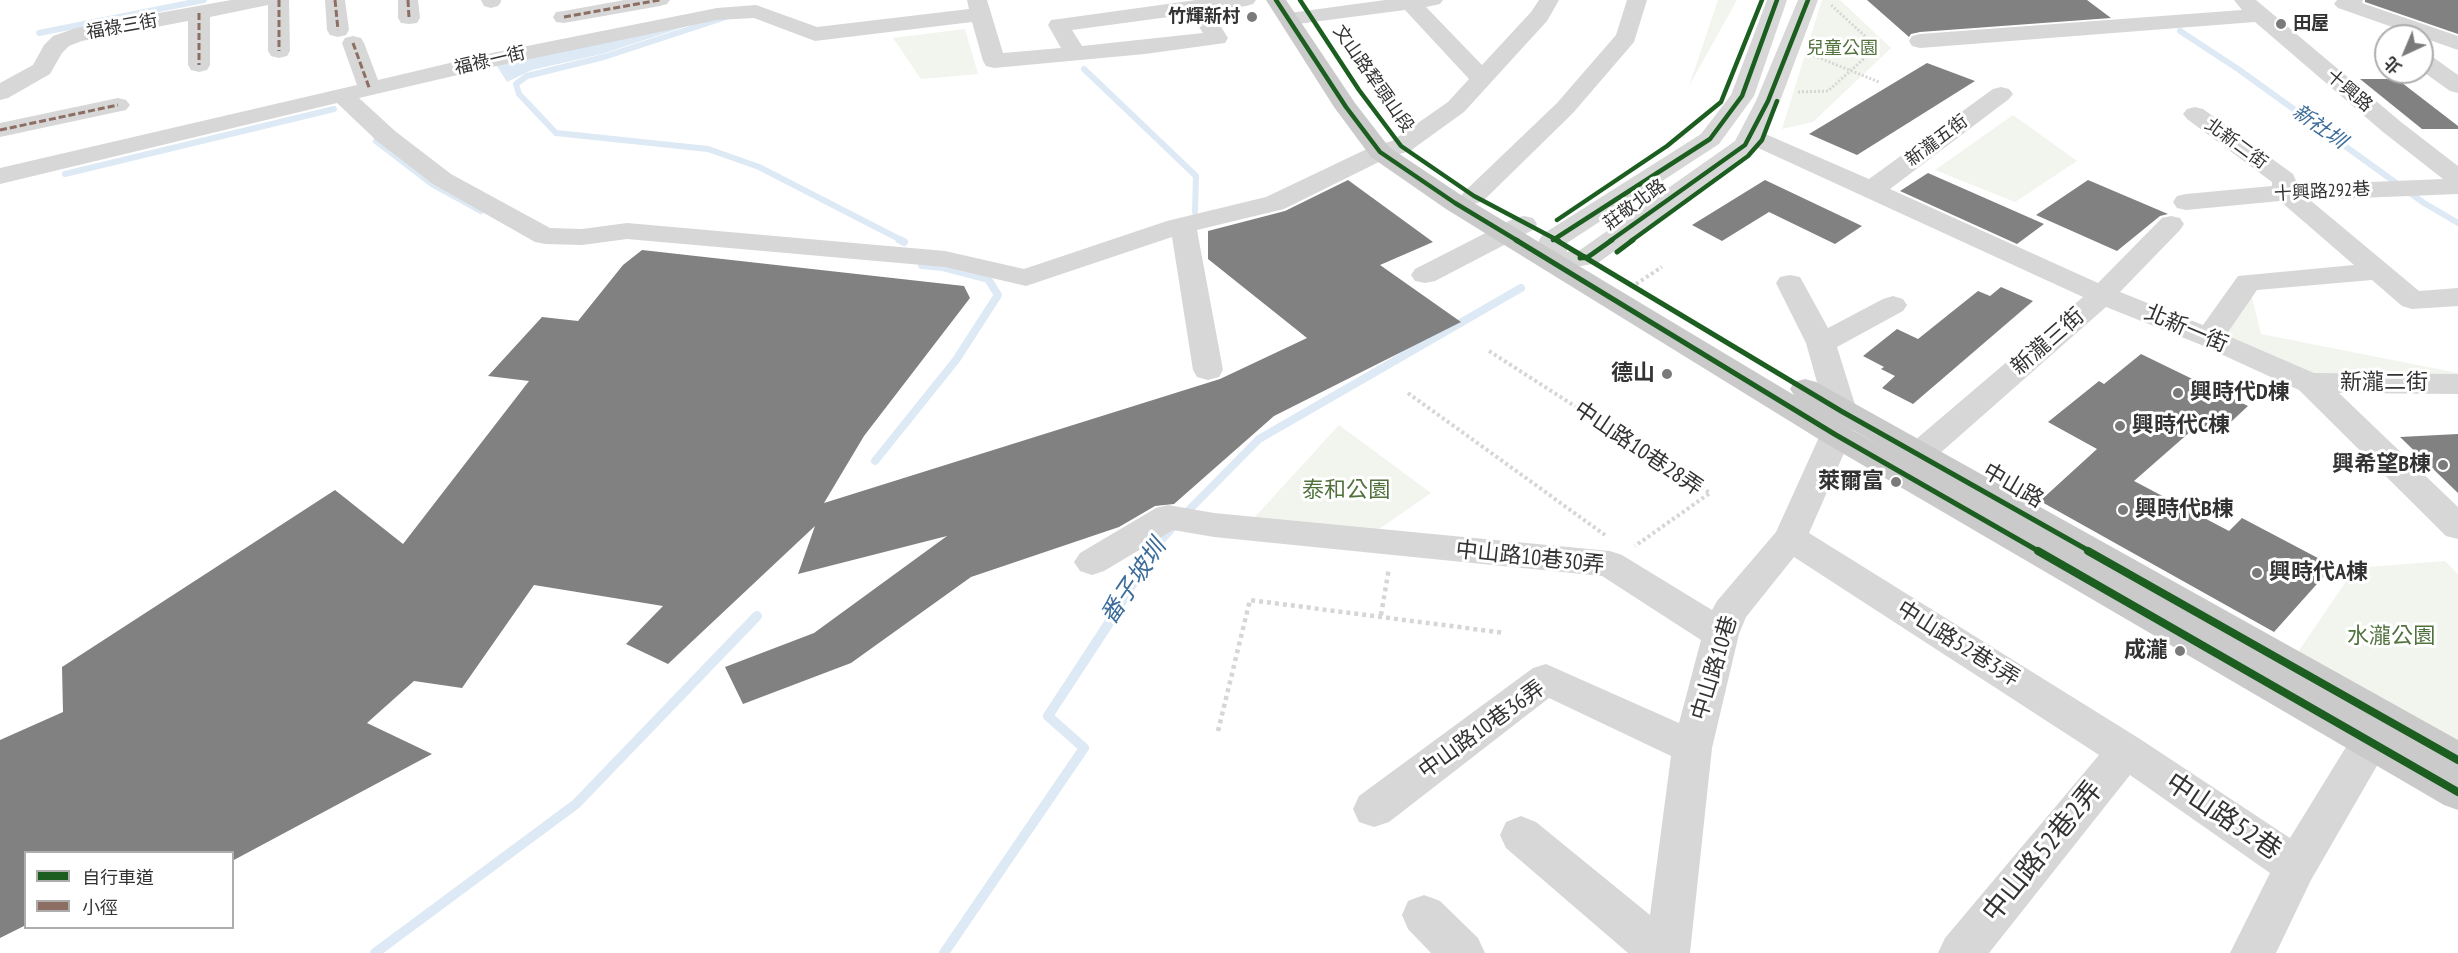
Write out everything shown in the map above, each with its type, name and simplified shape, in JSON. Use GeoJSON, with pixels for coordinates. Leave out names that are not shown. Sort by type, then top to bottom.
{"type":"FeatureCollection","features":[{"type":"Feature","properties":{"kind":"main road","name":"文山路犂頭山段"},"geometry":{"type":"LineString","coordinates":[[1294,9],[1346,107],[1390,149],[1553,251]]}},
{"type":"Feature","properties":{"kind":"main road","name":"文山路犂頭山段"},"geometry":{"type":"LineString","coordinates":[[1390,149],[1474,196],[1514,228]]}},
{"type":"Feature","properties":{"kind":"main road","name":"中山路"},"geometry":{"type":"LineString","coordinates":[[1553,251],[1588,257],[1838,423],[1919,454],[2379,730],[2458,792]]}},
{"type":"Feature","properties":{"kind":"main road","name":"中山路"},"geometry":{"type":"LineString","coordinates":[[1553,251],[1838,423],[2379,730],[2458,760]]}},
{"type":"Feature","properties":{"kind":"street","name":"福祿三街"},"geometry":{"type":"LineString","coordinates":[[0,93],[42,69],[52,50],[61,41],[76,35],[199,13],[238,2],[266,0]]}},
{"type":"Feature","properties":{"kind":"street"},"geometry":{"type":"LineString","coordinates":[[279,0],[279,51]]}},
{"type":"Feature","properties":{"kind":"street"},"geometry":{"type":"LineString","coordinates":[[335,0],[345,37],[370,90]]}},
{"type":"Feature","properties":{"kind":"street"},"geometry":{"type":"LineString","coordinates":[[564,17],[660,0]]}},
{"type":"Feature","properties":{"kind":"street"},"geometry":{"type":"LineString","coordinates":[[1075,54],[1059,25],[1246,0]]}},
{"type":"Feature","properties":{"kind":"street"},"geometry":{"type":"LineString","coordinates":[[1294,9],[1433,0]]}},
{"type":"Feature","properties":{"kind":"street"},"geometry":{"type":"LineString","coordinates":[[343,96],[386,136],[442,179],[545,236],[582,237],[627,231],[663,234],[945,259],[1026,278],[1183,225],[1275,203],[1390,149],[1456,107],[1539,16],[1549,0]]}},
{"type":"Feature","properties":{"kind":"street"},"geometry":{"type":"LineString","coordinates":[[1474,196],[1565,108],[1626,37],[1637,0]]}},
{"type":"Feature","properties":{"kind":"street","name":"莊敬北路"},"geometry":{"type":"LineString","coordinates":[[1553,251],[1710,139],[1742,96],[1777,0]]}},
{"type":"Feature","properties":{"kind":"street","name":"莊敬北路"},"geometry":{"type":"LineString","coordinates":[[1588,257],[1745,145],[1768,101],[1808,0]]}},
{"type":"Feature","properties":{"kind":"street"},"geometry":{"type":"LineString","coordinates":[[2349,2],[2375,24]]}},
{"type":"Feature","properties":{"kind":"street"},"geometry":{"type":"LineString","coordinates":[[2349,2],[2458,43]]}},
{"type":"Feature","properties":{"kind":"street"},"geometry":{"type":"LineString","coordinates":[[1410,3],[1482,79]]}},
{"type":"Feature","properties":{"kind":"street","name":"福祿一街"},"geometry":{"type":"LineString","coordinates":[[0,176],[718,7],[755,6],[815,34],[980,7]]}},
{"type":"Feature","properties":{"kind":"street"},"geometry":{"type":"LineString","coordinates":[[980,7],[994,61],[1217,38],[1197,6]]}},
{"type":"Feature","properties":{"kind":"street"},"geometry":{"type":"LineString","coordinates":[[2126,6],[2149,24]]}},
{"type":"Feature","properties":{"kind":"street"},"geometry":{"type":"LineString","coordinates":[[1920,41],[2149,24],[2251,7]]}},
{"type":"Feature","properties":{"kind":"street","name":"十興路"},"geometry":{"type":"LineString","coordinates":[[2251,7],[2458,178]]}},
{"type":"Feature","properties":{"kind":"street"},"geometry":{"type":"LineString","coordinates":[[199,13],[199,66]]}},
{"type":"Feature","properties":{"kind":"street"},"geometry":{"type":"LineString","coordinates":[[2434,69],[2458,86]]}},
{"type":"Feature","properties":{"kind":"street","name":"新瀧五街"},"geometry":{"type":"LineString","coordinates":[[1873,189],[2001,94]]}},
{"type":"Feature","properties":{"kind":"street"},"geometry":{"type":"LineString","coordinates":[[0,130],[118,105]]}},
{"type":"Feature","properties":{"kind":"street","name":"北新二街"},"geometry":{"type":"LineString","coordinates":[[2195,114],[2284,179],[2286,194],[2412,300],[2458,297]]}},
{"type":"Feature","properties":{"kind":"street","name":"北新一街"},"geometry":{"type":"LineString","coordinates":[[1762,140],[2102,295],[2209,338],[2310,383],[2458,527]]}},
{"type":"Feature","properties":{"kind":"street"},"geometry":{"type":"LineString","coordinates":[[2423,151],[2458,149]]}},
{"type":"Feature","properties":{"kind":"street"},"geometry":{"type":"LineString","coordinates":[[0,189],[24,183],[75,158]]}},
{"type":"Feature","properties":{"kind":"street","name":"十興路292巷"},"geometry":{"type":"LineString","coordinates":[[2178,213],[2286,194],[2458,186]]}},
{"type":"Feature","properties":{"kind":"street","name":"新瀧三街"},"geometry":{"type":"LineString","coordinates":[[1919,454],[2102,295],[2178,213]]}},
{"type":"Feature","properties":{"kind":"street"},"geometry":{"type":"LineString","coordinates":[[1183,225],[1208,370]]}},
{"type":"Feature","properties":{"kind":"street"},"geometry":{"type":"LineString","coordinates":[[1425,275],[1514,228]]}},
{"type":"Feature","properties":{"kind":"street"},"geometry":{"type":"LineString","coordinates":[[2209,338],[2248,282],[2378,271]]}},
{"type":"Feature","properties":{"kind":"street"},"geometry":{"type":"LineString","coordinates":[[1790,283],[1821,343],[1838,423]]}},
{"type":"Feature","properties":{"kind":"street"},"geometry":{"type":"LineString","coordinates":[[1821,343],[1893,305]]}},
{"type":"Feature","properties":{"kind":"street","name":"新瀧二街"},"geometry":{"type":"LineString","coordinates":[[2310,383],[2458,384]]}},
{"type":"Feature","properties":{"kind":"street","name":"中山路10巷"},"geometry":{"type":"LineString","coordinates":[[1667,953],[1692,748],[1721,634],[1730,611],[1790,538],[1838,423]]}},
{"type":"Feature","properties":{"kind":"street","name":"中山路10巷30弄"},"geometry":{"type":"LineString","coordinates":[[1092,562],[1168,517],[1214,525],[1392,543],[1619,558],[1721,634]]}},
{"type":"Feature","properties":{"kind":"street","name":"中山路52巷3弄"},"geometry":{"type":"LineString","coordinates":[[1790,538],[2126,750]]}},
{"type":"Feature","properties":{"kind":"street","name":"中山路10巷36弄"},"geometry":{"type":"LineString","coordinates":[[1374,809],[1546,679],[1692,748]]}},
{"type":"Feature","properties":{"kind":"street","name":"中山路52巷"},"geometry":{"type":"LineString","coordinates":[[2126,750],[2296,867],[2379,730]]}},
{"type":"Feature","properties":{"kind":"street","name":"中山路52巷2弄"},"geometry":{"type":"LineString","coordinates":[[1961,953],[2126,750]]}},
{"type":"Feature","properties":{"kind":"street"},"geometry":{"type":"LineString","coordinates":[[1521,835],[1662,953]]}},
{"type":"Feature","properties":{"kind":"street"},"geometry":{"type":"LineString","coordinates":[[2253,953],[2296,867]]}},
{"type":"Feature","properties":{"kind":"street"},"geometry":{"type":"LineString","coordinates":[[1424,915],[1462,953]]}},
{"type":"Feature","properties":{"kind":"path"},"geometry":{"type":"LineString","coordinates":[[1792,92],[1828,91],[1877,47],[1826,0]]}},
{"type":"Feature","properties":{"kind":"path"},"geometry":{"type":"LineString","coordinates":[[1808,53],[1879,82]]}},
{"type":"Feature","properties":{"kind":"path"},"geometry":{"type":"LineString","coordinates":[[1632,286],[1662,267]]}},
{"type":"Feature","properties":{"kind":"path"},"geometry":{"type":"LineString","coordinates":[[1408,393],[1619,558]]}},
{"type":"Feature","properties":{"kind":"path"},"geometry":{"type":"LineString","coordinates":[[1381,615],[1392,543]]}},
{"type":"Feature","properties":{"kind":"path"},"geometry":{"type":"LineString","coordinates":[[1218,731],[1250,600],[1381,615],[1505,633]]}},
{"type":"Feature","properties":{"kind":"green space"},"geometry":{"type":"Polygon","coordinates":[[[1718,0],[1737,0],[1689,86],[1718,0]]]}},
{"type":"Feature","properties":{"kind":"green space","name":"兒童公園"},"geometry":{"type":"Polygon","coordinates":[[[1822,0],[1840,0],[1891,48],[1813,122],[1782,129],[1822,0]]]}},
{"type":"Feature","properties":{"kind":"green space"},"geometry":{"type":"Polygon","coordinates":[[[965,29],[978,74],[921,79],[893,38],[965,29]]]}},
{"type":"Feature","properties":{"kind":"green space"},"geometry":{"type":"Polygon","coordinates":[[[2013,115],[2077,161],[2015,202],[1935,170],[2013,115]]]}},
{"type":"Feature","properties":{"kind":"green space"},"geometry":{"type":"Polygon","coordinates":[[[2248,282],[2261,334],[2458,373],[2458,384],[2310,383],[2209,338],[2248,282]]]}},
{"type":"Feature","properties":{"kind":"green space","name":"泰和公園"},"geometry":{"type":"Polygon","coordinates":[[[1339,425],[1431,493],[1363,540],[1242,531],[1339,425]]]}},
{"type":"Feature","properties":{"kind":"green space","name":"水瀧公園"},"geometry":{"type":"Polygon","coordinates":[[[2445,561],[2458,574],[2458,757],[2294,658],[2355,568],[2445,561]]]}},
{"type":"Feature","properties":{"kind":"shaded area"},"geometry":{"type":"Polygon","coordinates":[[[693,24],[602,54],[532,70],[507,82],[495,63],[693,24]]]}},
{"type":"Feature","properties":{"kind":"building"},"geometry":{"type":"Polygon","coordinates":[[[1867,0],[2087,0],[2111,18],[1920,32],[1911,34],[1909,37],[1867,0]]]}},
{"type":"Feature","properties":{"kind":"building"},"geometry":{"type":"Polygon","coordinates":[[[2365,0],[2458,0],[2458,34],[2434,24],[2365,2],[2365,0]]]}},
{"type":"Feature","properties":{"kind":"building"},"geometry":{"type":"Polygon","coordinates":[[[1927,63],[1975,81],[1857,155],[1809,134],[1927,63]]]}},
{"type":"Feature","properties":{"kind":"building"},"geometry":{"type":"Polygon","coordinates":[[[2360,79],[2374,79],[2374,84],[2403,84],[2458,126],[2458,129],[2422,129],[2360,79]]]}},
{"type":"Feature","properties":{"kind":"building"},"geometry":{"type":"Polygon","coordinates":[[[1928,173],[2044,224],[2017,244],[1900,191],[1928,173]]]}},
{"type":"Feature","properties":{"kind":"building"},"geometry":{"type":"Polygon","coordinates":[[[1348,180],[1433,242],[1380,265],[1461,322],[1274,416],[1174,504],[1155,506],[1119,527],[971,577],[851,663],[743,704],[725,667],[814,633],[947,536],[798,574],[815,526],[668,664],[626,644],[663,606],[534,585],[462,688],[414,681],[367,723],[432,754],[234,860],[234,851],[24,851],[24,926],[0,938],[0,740],[63,712],[62,667],[335,490],[403,544],[529,381],[488,376],[542,317],[578,321],[623,265],[642,250],[964,286],[970,298],[864,436],[824,503],[1220,379],[1307,338],[1208,259],[1208,231],[1285,211],[1348,180]]]}},
{"type":"Feature","properties":{"kind":"building"},"geometry":{"type":"Polygon","coordinates":[[[1765,180],[1862,226],[1835,244],[1769,212],[1722,241],[1692,225],[1765,180]]]}},
{"type":"Feature","properties":{"kind":"building"},"geometry":{"type":"Polygon","coordinates":[[[2088,180],[2168,214],[2160,216],[2117,251],[2036,215],[2088,180]]]}},
{"type":"Feature","properties":{"kind":"building"},"geometry":{"type":"Polygon","coordinates":[[[2001,287],[2033,301],[1913,404],[1882,388],[1895,376],[1881,369],[1884,367],[1863,356],[1897,329],[1918,339],[1978,291],[1990,296],[2001,287]]]}},
{"type":"Feature","properties":{"kind":"building"},"geometry":{"type":"Polygon","coordinates":[[[2141,354],[2248,406],[2218,434],[2199,424],[2134,481],[2229,531],[2242,518],[2333,566],[2274,632],[2040,501],[2097,449],[2048,422],[2099,381],[2104,384],[2141,354]]]}},
{"type":"Feature","properties":{"kind":"building","name":"興希望B棟"},"geometry":{"type":"Polygon","coordinates":[[[2458,434],[2458,493],[2400,437],[2458,434]]]}},
{"type":"Feature","properties":{"kind":"waterway"},"geometry":{"type":"LineString","coordinates":[[39,33],[204,0]]}},
{"type":"Feature","properties":{"kind":"waterway"},"geometry":{"type":"LineString","coordinates":[[726,17],[604,57],[527,76],[516,84],[519,94],[556,133],[708,149],[759,167],[903,241]]}},
{"type":"Feature","properties":{"kind":"waterway","name":"新社圳"},"geometry":{"type":"LineString","coordinates":[[2180,31],[2238,69],[2424,203],[2458,223]]}},
{"type":"Feature","properties":{"kind":"waterway"},"geometry":{"type":"LineString","coordinates":[[1084,69],[1196,176],[1195,212]]}},
{"type":"Feature","properties":{"kind":"waterway"},"geometry":{"type":"LineString","coordinates":[[65,174],[334,109]]}},
{"type":"Feature","properties":{"kind":"waterway"},"geometry":{"type":"LineString","coordinates":[[376,141],[432,184],[481,211]]}},
{"type":"Feature","properties":{"kind":"waterway"},"geometry":{"type":"LineString","coordinates":[[900,240],[904,242]]}},
{"type":"Feature","properties":{"kind":"waterway"},"geometry":{"type":"LineString","coordinates":[[875,461],[956,360],[998,295],[988,279],[942,267],[922,265]]}},
{"type":"Feature","properties":{"kind":"waterway","name":"番子坡圳"},"geometry":{"type":"LineString","coordinates":[[1183,516],[1259,439],[1521,288]]}},
{"type":"Feature","properties":{"kind":"waterway","name":"番子坡圳"},"geometry":{"type":"LineString","coordinates":[[1151,552],[1172,528]]}},
{"type":"Feature","properties":{"kind":"waterway","name":"番子坡圳"},"geometry":{"type":"LineString","coordinates":[[944,953],[1084,748],[1048,716],[1107,626],[1152,551]]}},
{"type":"Feature","properties":{"kind":"waterway"},"geometry":{"type":"LineString","coordinates":[[375,953],[576,804],[757,616]]}},
{"type":"Feature","properties":{"kind":"marked path"},"geometry":{"type":"LineString","coordinates":[[279,0],[279,51]]}},
{"type":"Feature","properties":{"kind":"marked path"},"geometry":{"type":"LineString","coordinates":[[335,0],[338,30]]}},
{"type":"Feature","properties":{"kind":"marked path"},"geometry":{"type":"LineString","coordinates":[[408,0],[409,18]]}},
{"type":"Feature","properties":{"kind":"marked path"},"geometry":{"type":"LineString","coordinates":[[564,17],[660,0]]}},
{"type":"Feature","properties":{"kind":"marked path"},"geometry":{"type":"LineString","coordinates":[[199,13],[199,65]]}},
{"type":"Feature","properties":{"kind":"marked path"},"geometry":{"type":"LineString","coordinates":[[353,43],[370,90]]}},
{"type":"Feature","properties":{"kind":"marked path"},"geometry":{"type":"LineString","coordinates":[[0,130],[118,105]]}},
{"type":"Feature","properties":{"kind":"cycle path"},"geometry":{"type":"LineString","coordinates":[[1276,0],[1346,107],[1380,152],[1455,203],[1836,435],[2458,792]]}},
{"type":"Feature","properties":{"kind":"cycle path"},"geometry":{"type":"LineString","coordinates":[[1300,0],[1359,90],[1401,146],[1474,196],[1588,257],[1632,286],[1841,411],[2458,760]]}},
{"type":"Feature","properties":{"kind":"cycle path"},"geometry":{"type":"LineString","coordinates":[[1557,220],[1667,146],[1721,102],[1762,0]]}},
{"type":"Feature","properties":{"kind":"cycle path"},"geometry":{"type":"LineString","coordinates":[[1553,240],[1710,139],[1742,96],[1777,0]]}},
{"type":"Feature","properties":{"kind":"cycle path"},"geometry":{"type":"LineString","coordinates":[[1580,258],[1588,257],[1745,145],[1768,101],[1808,0]]}},
{"type":"Feature","properties":{"kind":"cycle path"},"geometry":{"type":"LineString","coordinates":[[1617,252],[1748,156],[1762,140],[1777,101]]}},
{"type":"Feature","properties":{"kind":"place","name":"竹輝新村"},"geometry":{"type":"Point","coordinates":[1252,17]}},
{"type":"Feature","properties":{"kind":"place","name":"田屋"},"geometry":{"type":"Point","coordinates":[2281,24]}},
{"type":"Feature","properties":{"kind":"place","name":"德山"},"geometry":{"type":"Point","coordinates":[1667,374]}},
{"type":"Feature","properties":{"kind":"place","name":"興時代D棟"},"geometry":{"type":"Point","coordinates":[2178,393]}},
{"type":"Feature","properties":{"kind":"place","name":"興時代C棟"},"geometry":{"type":"Point","coordinates":[2120,426]}},
{"type":"Feature","properties":{"kind":"place","name":"興希望B棟"},"geometry":{"type":"Point","coordinates":[2443,465]}},
{"type":"Feature","properties":{"kind":"place","name":"萊爾富"},"geometry":{"type":"Point","coordinates":[1896,482]}},
{"type":"Feature","properties":{"kind":"place","name":"興時代B棟"},"geometry":{"type":"Point","coordinates":[2123,510]}},
{"type":"Feature","properties":{"kind":"place","name":"興時代A棟"},"geometry":{"type":"Point","coordinates":[2257,573]}},
{"type":"Feature","properties":{"kind":"place","name":"成瀧"},"geometry":{"type":"Point","coordinates":[2180,651]}}]}
